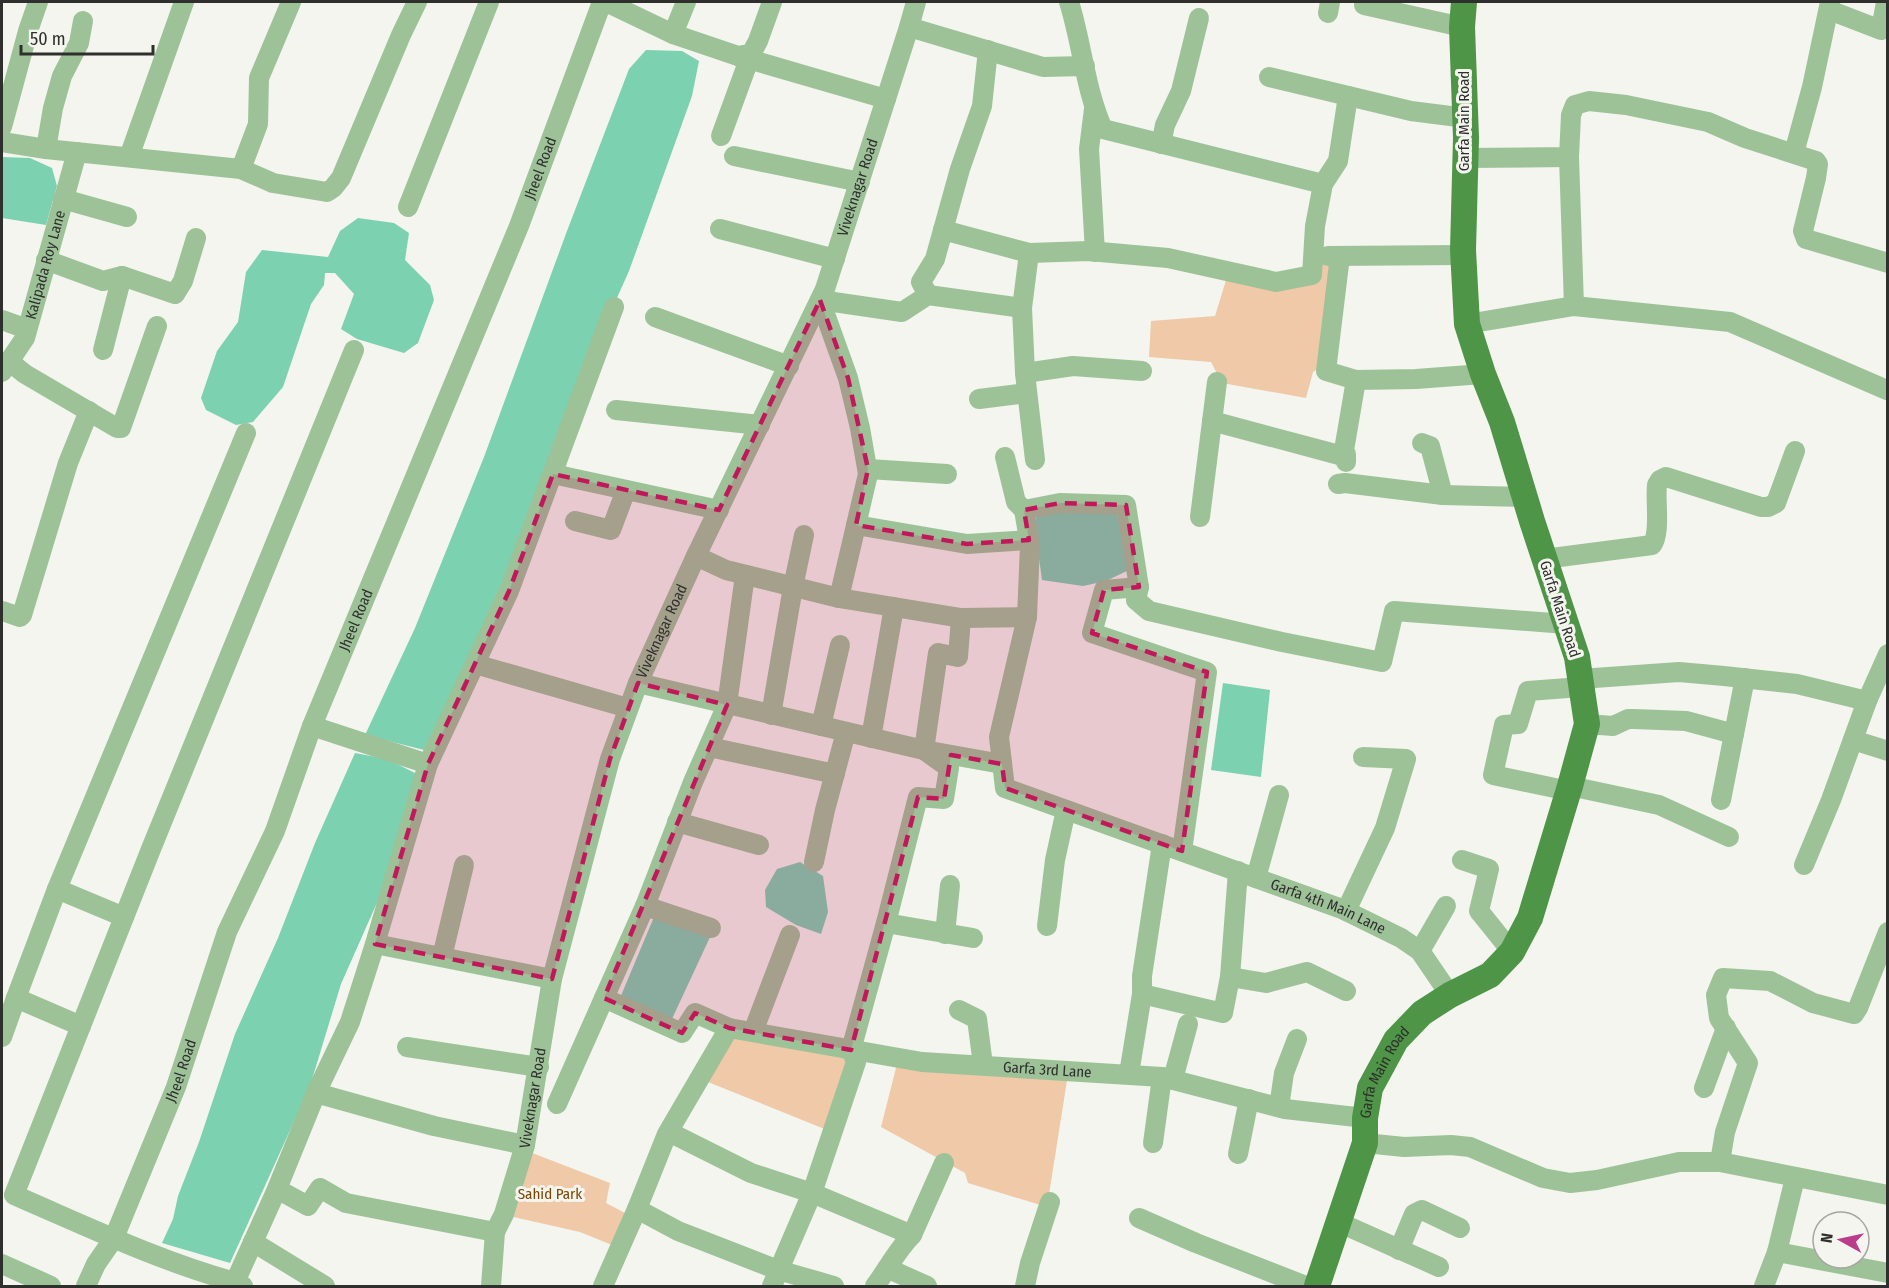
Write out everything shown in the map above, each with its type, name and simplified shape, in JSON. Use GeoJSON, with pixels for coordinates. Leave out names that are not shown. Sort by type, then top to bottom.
{"type":"FeatureCollection","features":[{"type":"Feature","properties":{"kind":"main road","name":"Garfa Main Road"},"geometry":{"type":"LineString","coordinates":[[1317,1287],[1365,1130],[1370,1088],[1396,1040],[1422,1013],[1450,995],[1490,975],[1512,952],[1530,918],[1570,789],[1587,724],[1577,657],[1502,423],[1467,324],[1463,255],[1466,118],[1462,27],[1464,2]]}},
{"type":"Feature","properties":{"kind":"street"},"geometry":{"type":"LineString","coordinates":[[2,127],[38,2]]}},
{"type":"Feature","properties":{"kind":"street"},"geometry":{"type":"LineString","coordinates":[[129,157],[184,2]]}},
{"type":"Feature","properties":{"kind":"street"},"geometry":{"type":"LineString","coordinates":[[241,169],[258,124],[258,78],[291,2]]}},
{"type":"Feature","properties":{"kind":"street"},"geometry":{"type":"LineString","coordinates":[[2,142],[46,149],[241,169],[273,183],[327,192],[340,178],[401,34],[417,2]]}},
{"type":"Feature","properties":{"kind":"street"},"geometry":{"type":"LineString","coordinates":[[408,207],[489,2]]}},
{"type":"Feature","properties":{"kind":"street","name":"Jheel Road"},"geometry":{"type":"LineString","coordinates":[[86,1287],[96,1264],[114,1238],[176,1087],[227,932],[275,831],[312,726],[519,226],[602,2]]}},
{"type":"Feature","properties":{"kind":"street"},"geometry":{"type":"LineString","coordinates":[[606,2],[673,34],[886,99]]}},
{"type":"Feature","properties":{"kind":"street"},"geometry":{"type":"LineString","coordinates":[[673,34],[686,2]]}},
{"type":"Feature","properties":{"kind":"street"},"geometry":{"type":"LineString","coordinates":[[722,136],[746,56],[758,41],[772,2]]}},
{"type":"Feature","properties":{"kind":"street","name":"Viveknagar Road"},"geometry":{"type":"LineString","coordinates":[[491,1287],[495,1232],[504,1214],[525,1145],[552,979],[610,759],[638,683],[696,556],[820,300],[860,182],[916,2]]}},
{"type":"Feature","properties":{"kind":"street"},"geometry":{"type":"LineString","coordinates":[[1069,2],[1094,109],[1103,129],[1323,183]]}},
{"type":"Feature","properties":{"kind":"street"},"geometry":{"type":"LineString","coordinates":[[1364,2],[1364,5],[1462,27]]}},
{"type":"Feature","properties":{"kind":"street"},"geometry":{"type":"LineString","coordinates":[[1794,153],[1812,87],[1829,6],[1881,30],[1886,2]]}},
{"type":"Feature","properties":{"kind":"street"},"geometry":{"type":"LineString","coordinates":[[1161,144],[1165,124],[1181,91],[1199,18]]}},
{"type":"Feature","properties":{"kind":"street"},"geometry":{"type":"LineString","coordinates":[[46,149],[53,108],[62,76],[79,43],[83,21]]}},
{"type":"Feature","properties":{"kind":"street"},"geometry":{"type":"LineString","coordinates":[[909,27],[1043,67],[1085,66]]}},
{"type":"Feature","properties":{"kind":"street"},"geometry":{"type":"LineString","coordinates":[[928,295],[921,282],[935,259],[960,169],[982,106],[988,50]]}},
{"type":"Feature","properties":{"kind":"street"},"geometry":{"type":"LineString","coordinates":[[1269,77],[1411,111],[1466,118]]}},
{"type":"Feature","properties":{"kind":"street"},"geometry":{"type":"LineString","coordinates":[[943,230],[1029,253],[1095,252],[1168,258],[1276,282],[1312,275],[1315,226],[1323,183],[1338,161],[1348,96]]}},
{"type":"Feature","properties":{"kind":"street"},"geometry":{"type":"LineString","coordinates":[[1574,306],[1569,157],[1571,115],[1575,105],[1589,101],[1626,105],[1708,122],[1745,138],[1816,161],[1818,164],[1816,178],[1803,231],[1806,239],[1887,263]]}},
{"type":"Feature","properties":{"kind":"street"},"geometry":{"type":"LineString","coordinates":[[1094,109],[1089,149],[1095,252]]}},
{"type":"Feature","properties":{"kind":"street","name":"Kalipada Roy Lane"},"geometry":{"type":"LineString","coordinates":[[6,367],[25,338],[77,152]]}},
{"type":"Feature","properties":{"kind":"street"},"geometry":{"type":"LineString","coordinates":[[734,156],[860,182]]}},
{"type":"Feature","properties":{"kind":"street"},"geometry":{"type":"LineString","coordinates":[[1465,158],[1569,157]]}},
{"type":"Feature","properties":{"kind":"street"},"geometry":{"type":"LineString","coordinates":[[63,199],[127,217]]}},
{"type":"Feature","properties":{"kind":"street"},"geometry":{"type":"LineString","coordinates":[[720,228],[835,259]]}},
{"type":"Feature","properties":{"kind":"street"},"geometry":{"type":"LineString","coordinates":[[46,260],[103,280],[122,276],[175,294],[183,281],[196,238]]}},
{"type":"Feature","properties":{"kind":"street"},"geometry":{"type":"LineString","coordinates":[[1029,253],[1022,308],[1025,372],[1035,460]]}},
{"type":"Feature","properties":{"kind":"street"},"geometry":{"type":"LineString","coordinates":[[1313,256],[1463,255]]}},
{"type":"Feature","properties":{"kind":"street"},"geometry":{"type":"LineString","coordinates":[[1340,256],[1326,371],[1356,380],[1416,379],[1483,374]]}},
{"type":"Feature","properties":{"kind":"street"},"geometry":{"type":"LineString","coordinates":[[103,350],[122,276]]}},
{"type":"Feature","properties":{"kind":"street"},"geometry":{"type":"LineString","coordinates":[[839,598],[868,469],[848,378],[820,300],[902,312],[928,295],[1022,308]]}},
{"type":"Feature","properties":{"kind":"street"},"geometry":{"type":"LineString","coordinates":[[1467,324],[1574,306],[1730,322],[1887,390]]}},
{"type":"Feature","properties":{"kind":"street"},"geometry":{"type":"LineString","coordinates":[[354,350],[14,1195],[114,1238],[239,1285],[253,1242],[277,1190],[316,1093],[350,1022],[428,764],[509,591],[614,307]]}},
{"type":"Feature","properties":{"kind":"street"},"geometry":{"type":"LineString","coordinates":[[655,317],[789,366]]}},
{"type":"Feature","properties":{"kind":"street"},"geometry":{"type":"LineString","coordinates":[[2,320],[27,329]]}},
{"type":"Feature","properties":{"kind":"street"},"geometry":{"type":"LineString","coordinates":[[6,367],[25,374],[117,428],[122,428],[157,326]]}},
{"type":"Feature","properties":{"kind":"street"},"geometry":{"type":"LineString","coordinates":[[1025,372],[1073,366],[1142,370]]}},
{"type":"Feature","properties":{"kind":"street"},"geometry":{"type":"LineString","coordinates":[[1343,456],[1356,380]]}},
{"type":"Feature","properties":{"kind":"street"},"geometry":{"type":"LineString","coordinates":[[1200,517],[1217,382]]}},
{"type":"Feature","properties":{"kind":"street"},"geometry":{"type":"LineString","coordinates":[[979,399],[1027,393]]}},
{"type":"Feature","properties":{"kind":"street"},"geometry":{"type":"LineString","coordinates":[[616,410],[760,425]]}},
{"type":"Feature","properties":{"kind":"street"},"geometry":{"type":"LineString","coordinates":[[2,611],[20,617],[22,615],[68,464],[89,411]]}},
{"type":"Feature","properties":{"kind":"street"},"geometry":{"type":"LineString","coordinates":[[1212,421],[1343,456],[1346,454],[1341,484],[1443,495],[1524,497]]}},
{"type":"Feature","properties":{"kind":"street"},"geometry":{"type":"LineString","coordinates":[[2,1037],[57,890],[246,433]]}},
{"type":"Feature","properties":{"kind":"street"},"geometry":{"type":"LineString","coordinates":[[1422,443],[1430,446],[1443,495]]}},
{"type":"Feature","properties":{"kind":"street"},"geometry":{"type":"LineString","coordinates":[[1544,559],[1652,545],[1655,542],[1656,531],[1657,485],[1659,480],[1666,477],[1761,507],[1768,507],[1776,503],[1795,451]]}},
{"type":"Feature","properties":{"kind":"street"},"geometry":{"type":"LineString","coordinates":[[638,683],[924,750],[1002,764],[999,736],[1027,617],[1029,540],[1024,510],[1016,502],[1005,457]]}},
{"type":"Feature","properties":{"kind":"street"},"geometry":{"type":"LineString","coordinates":[[868,469],[947,474]]}},
{"type":"Feature","properties":{"kind":"street"},"geometry":{"type":"LineString","coordinates":[[553,474],[719,510]]}},
{"type":"Feature","properties":{"kind":"street"},"geometry":{"type":"LineString","coordinates":[[575,521],[610,530],[626,490]]}},
{"type":"Feature","properties":{"kind":"street"},"geometry":{"type":"LineString","coordinates":[[1024,510],[1060,503],[1126,506],[1138,587],[1136,600],[1149,611],[1282,642],[1382,662],[1394,611],[1566,624]]}},
{"type":"Feature","properties":{"kind":"street"},"geometry":{"type":"LineString","coordinates":[[856,525],[967,544],[1029,540]]}},
{"type":"Feature","properties":{"kind":"street"},"geometry":{"type":"LineString","coordinates":[[771,715],[804,535]]}},
{"type":"Feature","properties":{"kind":"street"},"geometry":{"type":"LineString","coordinates":[[696,556],[726,570],[839,598],[961,618],[1027,617]]}},
{"type":"Feature","properties":{"kind":"street"},"geometry":{"type":"LineString","coordinates":[[557,1104],[645,906],[677,822],[727,705],[745,575]]}},
{"type":"Feature","properties":{"kind":"street"},"geometry":{"type":"LineString","coordinates":[[1138,587],[1104,590],[1092,633],[1207,672],[1182,851]]}},
{"type":"Feature","properties":{"kind":"street"},"geometry":{"type":"LineString","coordinates":[[871,738],[894,607]]}},
{"type":"Feature","properties":{"kind":"street"},"geometry":{"type":"LineString","coordinates":[[924,750],[938,653],[958,657],[961,618]]}},
{"type":"Feature","properties":{"kind":"street"},"geometry":{"type":"LineString","coordinates":[[821,726],[840,645]]}},
{"type":"Feature","properties":{"kind":"street"},"geometry":{"type":"LineString","coordinates":[[1804,865],[1887,654]]}},
{"type":"Feature","properties":{"kind":"street"},"geometry":{"type":"LineString","coordinates":[[475,664],[628,708]]}},
{"type":"Feature","properties":{"kind":"street"},"geometry":{"type":"LineString","coordinates":[[1729,837],[1659,805],[1493,775],[1504,725],[1518,724],[1528,691],[1679,672],[1797,684],[1867,701]]}},
{"type":"Feature","properties":{"kind":"street"},"geometry":{"type":"LineString","coordinates":[[1720,800],[1745,678]]}},
{"type":"Feature","properties":{"kind":"street"},"geometry":{"type":"LineString","coordinates":[[1587,724],[1612,726],[1628,719],[1686,721],[1734,734]]}},
{"type":"Feature","properties":{"kind":"street"},"geometry":{"type":"LineString","coordinates":[[312,726],[428,764]]}},
{"type":"Feature","properties":{"kind":"street"},"geometry":{"type":"LineString","coordinates":[[814,862],[846,732]]}},
{"type":"Feature","properties":{"kind":"street"},"geometry":{"type":"LineString","coordinates":[[1853,740],[1887,752]]}},
{"type":"Feature","properties":{"kind":"street"},"geometry":{"type":"LineString","coordinates":[[709,747],[835,774]]}},
{"type":"Feature","properties":{"kind":"street"},"geometry":{"type":"LineString","coordinates":[[775,1278],[812,1193],[856,1062],[851,1050],[918,797],[944,799],[949,768],[924,750]]}},
{"type":"Feature","properties":{"kind":"street"},"geometry":{"type":"LineString","coordinates":[[1346,911],[1385,828],[1406,759],[1363,757]]}},
{"type":"Feature","properties":{"kind":"street","name":"Garfa 4th Main Lane"},"geometry":{"type":"LineString","coordinates":[[1002,764],[1005,788],[1346,911],[1401,938],[1420,951],[1450,995]]}},
{"type":"Feature","properties":{"kind":"street"},"geometry":{"type":"LineString","coordinates":[[1142,994],[1223,1013],[1247,874],[1279,795]]}},
{"type":"Feature","properties":{"kind":"street"},"geometry":{"type":"LineString","coordinates":[[1047,926],[1055,860],[1066,810]]}},
{"type":"Feature","properties":{"kind":"street"},"geometry":{"type":"LineString","coordinates":[[677,822],[759,845]]}},
{"type":"Feature","properties":{"kind":"street"},"geometry":{"type":"LineString","coordinates":[[1129,1074],[1162,844]]}},
{"type":"Feature","properties":{"kind":"street"},"geometry":{"type":"LineString","coordinates":[[1462,860],[1489,869],[1479,911],[1512,952]]}},
{"type":"Feature","properties":{"kind":"street"},"geometry":{"type":"LineString","coordinates":[[442,957],[464,865]]}},
{"type":"Feature","properties":{"kind":"street"},"geometry":{"type":"LineString","coordinates":[[945,934],[950,885]]}},
{"type":"Feature","properties":{"kind":"street"},"geometry":{"type":"LineString","coordinates":[[57,890],[124,917]]}},
{"type":"Feature","properties":{"kind":"street"},"geometry":{"type":"LineString","coordinates":[[645,906],[711,928]]}},
{"type":"Feature","properties":{"kind":"street"},"geometry":{"type":"LineString","coordinates":[[1420,951],[1446,906]]}},
{"type":"Feature","properties":{"kind":"street"},"geometry":{"type":"LineString","coordinates":[[886,923],[973,938]]}},
{"type":"Feature","properties":{"kind":"street"},"geometry":{"type":"LineString","coordinates":[[1720,1162],[1725,1132],[1748,1063],[1719,1017],[1716,994],[1723,978],[1770,981],[1813,1003],[1854,1014],[1887,932]]}},
{"type":"Feature","properties":{"kind":"street"},"geometry":{"type":"LineString","coordinates":[[753,1032],[790,935]]}},
{"type":"Feature","properties":{"kind":"street"},"geometry":{"type":"LineString","coordinates":[[375,944],[552,979]]}},
{"type":"Feature","properties":{"kind":"street"},"geometry":{"type":"LineString","coordinates":[[1230,977],[1266,983],[1306,972],[1346,991]]}},
{"type":"Feature","properties":{"kind":"street"},"geometry":{"type":"LineString","coordinates":[[16,998],[81,1026]]}},
{"type":"Feature","properties":{"kind":"street","name":"Garfa 3rd Lane"},"geometry":{"type":"LineString","coordinates":[[604,998],[682,1034],[695,1013],[729,1028],[922,1062],[1168,1078],[1365,1130],[1404,1147],[1451,1144],[1470,1147],[1543,1178],[1570,1183],[1597,1180],[1679,1162],[1720,1162],[1887,1195]]}},
{"type":"Feature","properties":{"kind":"street"},"geometry":{"type":"LineString","coordinates":[[959,1010],[977,1019],[982,1065]]}},
{"type":"Feature","properties":{"kind":"street"},"geometry":{"type":"LineString","coordinates":[[1153,1143],[1168,1078],[1188,1024]]}},
{"type":"Feature","properties":{"kind":"street"},"geometry":{"type":"LineString","coordinates":[[603,1287],[669,1132],[729,1028]]}},
{"type":"Feature","properties":{"kind":"street"},"geometry":{"type":"LineString","coordinates":[[1704,1088],[1726,1028]]}},
{"type":"Feature","properties":{"kind":"street"},"geometry":{"type":"LineString","coordinates":[[1279,1107],[1284,1073],[1297,1039]]}},
{"type":"Feature","properties":{"kind":"street"},"geometry":{"type":"LineString","coordinates":[[407,1047],[539,1067]]}},
{"type":"Feature","properties":{"kind":"street"},"geometry":{"type":"LineString","coordinates":[[316,1093],[434,1126],[525,1145]]}},
{"type":"Feature","properties":{"kind":"street"},"geometry":{"type":"LineString","coordinates":[[1238,1154],[1249,1099]]}},
{"type":"Feature","properties":{"kind":"street"},"geometry":{"type":"LineString","coordinates":[[669,1132],[751,1173],[812,1193],[912,1236]]}},
{"type":"Feature","properties":{"kind":"street"},"geometry":{"type":"LineString","coordinates":[[875,1287],[905,1242],[912,1236],[944,1163]]}},
{"type":"Feature","properties":{"kind":"street"},"geometry":{"type":"LineString","coordinates":[[1764,1287],[1777,1252],[1795,1178]]}},
{"type":"Feature","properties":{"kind":"street"},"geometry":{"type":"LineString","coordinates":[[277,1190],[308,1206],[320,1188],[346,1203],[495,1232]]}},
{"type":"Feature","properties":{"kind":"street"},"geometry":{"type":"LineString","coordinates":[[1025,1287],[1030,1263],[1050,1202]]}},
{"type":"Feature","properties":{"kind":"street"},"geometry":{"type":"LineString","coordinates":[[637,1209],[775,1278],[834,1287]]}},
{"type":"Feature","properties":{"kind":"street"},"geometry":{"type":"LineString","coordinates":[[1399,1250],[1417,1211],[1422,1210],[1460,1228]]}},
{"type":"Feature","properties":{"kind":"street"},"geometry":{"type":"LineString","coordinates":[[1139,1218],[1306,1287]]}},
{"type":"Feature","properties":{"kind":"street"},"geometry":{"type":"LineString","coordinates":[[1338,1222],[1439,1267]]}},
{"type":"Feature","properties":{"kind":"street"},"geometry":{"type":"LineString","coordinates":[[253,1242],[325,1287]]}},
{"type":"Feature","properties":{"kind":"street"},"geometry":{"type":"LineString","coordinates":[[1777,1252],[1887,1273]]}},
{"type":"Feature","properties":{"kind":"street"},"geometry":{"type":"LineString","coordinates":[[2,1264],[51,1287]]}},
{"type":"Feature","properties":{"kind":"street"},"geometry":{"type":"LineString","coordinates":[[889,1269],[927,1287]]}},
{"type":"Feature","properties":{"kind":"highlighted area"},"geometry":{"type":"Polygon","coordinates":[[[820,300],[848,378],[868,469],[856,525],[967,544],[1029,540],[1024,510],[1060,503],[1126,505],[1139,587],[1104,590],[1092,633],[1207,672],[1182,851],[1005,788],[1002,764],[951,755],[944,799],[918,797],[851,1050],[729,1028],[695,1013],[682,1033],[604,998],[727,705],[638,683],[610,759],[552,979],[375,944],[428,764],[509,591],[553,474],[719,510],[820,300]]]}},
{"type":"Feature","properties":{"kind":"green space"},"geometry":{"type":"Polygon","coordinates":[[[1317,260],[1334,261],[1323,365],[1313,372],[1306,398],[1222,383],[1211,362],[1149,357],[1151,321],[1215,316],[1227,277],[1276,285],[1317,260]]]}},
{"type":"Feature","properties":{"kind":"green space"},"geometry":{"type":"Polygon","coordinates":[[[730,1033],[845,1052],[852,1063],[832,1132],[703,1080],[730,1033]]]}},
{"type":"Feature","properties":{"kind":"green space"},"geometry":{"type":"Polygon","coordinates":[[[897,1064],[1068,1074],[1047,1207],[968,1183],[965,1173],[881,1127],[897,1064]]]}},
{"type":"Feature","properties":{"kind":"green space","name":"Sahid Park"},"geometry":{"type":"Polygon","coordinates":[[[527,1151],[610,1183],[606,1203],[627,1214],[612,1245],[580,1232],[509,1216],[527,1151]]]}},
{"type":"Feature","properties":{"kind":"shaded area"},"geometry":{"type":"Polygon","coordinates":[[[646,50],[682,51],[699,61],[692,96],[629,271],[507,589],[424,750],[365,735],[415,628],[484,457],[629,69],[646,50]]]}},
{"type":"Feature","properties":{"kind":"shaded area"},"geometry":{"type":"Polygon","coordinates":[[[2,157],[30,158],[52,168],[57,186],[46,225],[2,218],[2,157]]]}},
{"type":"Feature","properties":{"kind":"shaded area"},"geometry":{"type":"Polygon","coordinates":[[[358,218],[394,223],[409,233],[405,260],[430,285],[434,300],[418,343],[404,353],[357,339],[341,329],[354,294],[335,273],[325,273],[324,285],[311,304],[283,387],[253,422],[236,425],[206,410],[201,398],[217,351],[238,322],[246,272],[262,250],[328,257],[340,231],[358,218]]]}},
{"type":"Feature","properties":{"kind":"shaded area"},"geometry":{"type":"Polygon","coordinates":[[[1116,509],[1131,569],[1106,581],[1083,586],[1042,580],[1034,522],[1039,513],[1116,509]]]}},
{"type":"Feature","properties":{"kind":"shaded area"},"geometry":{"type":"Polygon","coordinates":[[[1223,683],[1270,690],[1261,777],[1211,770],[1223,683]]]}},
{"type":"Feature","properties":{"kind":"shaded area"},"geometry":{"type":"Polygon","coordinates":[[[355,753],[387,759],[421,776],[407,835],[341,984],[310,1086],[230,1263],[162,1243],[173,1219],[178,1196],[199,1142],[235,1034],[278,938],[315,843],[355,753]]]}},
{"type":"Feature","properties":{"kind":"shaded area"},"geometry":{"type":"Polygon","coordinates":[[[800,862],[823,876],[828,912],[821,934],[796,925],[766,907],[765,890],[777,869],[800,862]]]}},
{"type":"Feature","properties":{"kind":"shaded area"},"geometry":{"type":"Polygon","coordinates":[[[654,917],[711,935],[671,1021],[620,998],[654,917]]]}}]}
